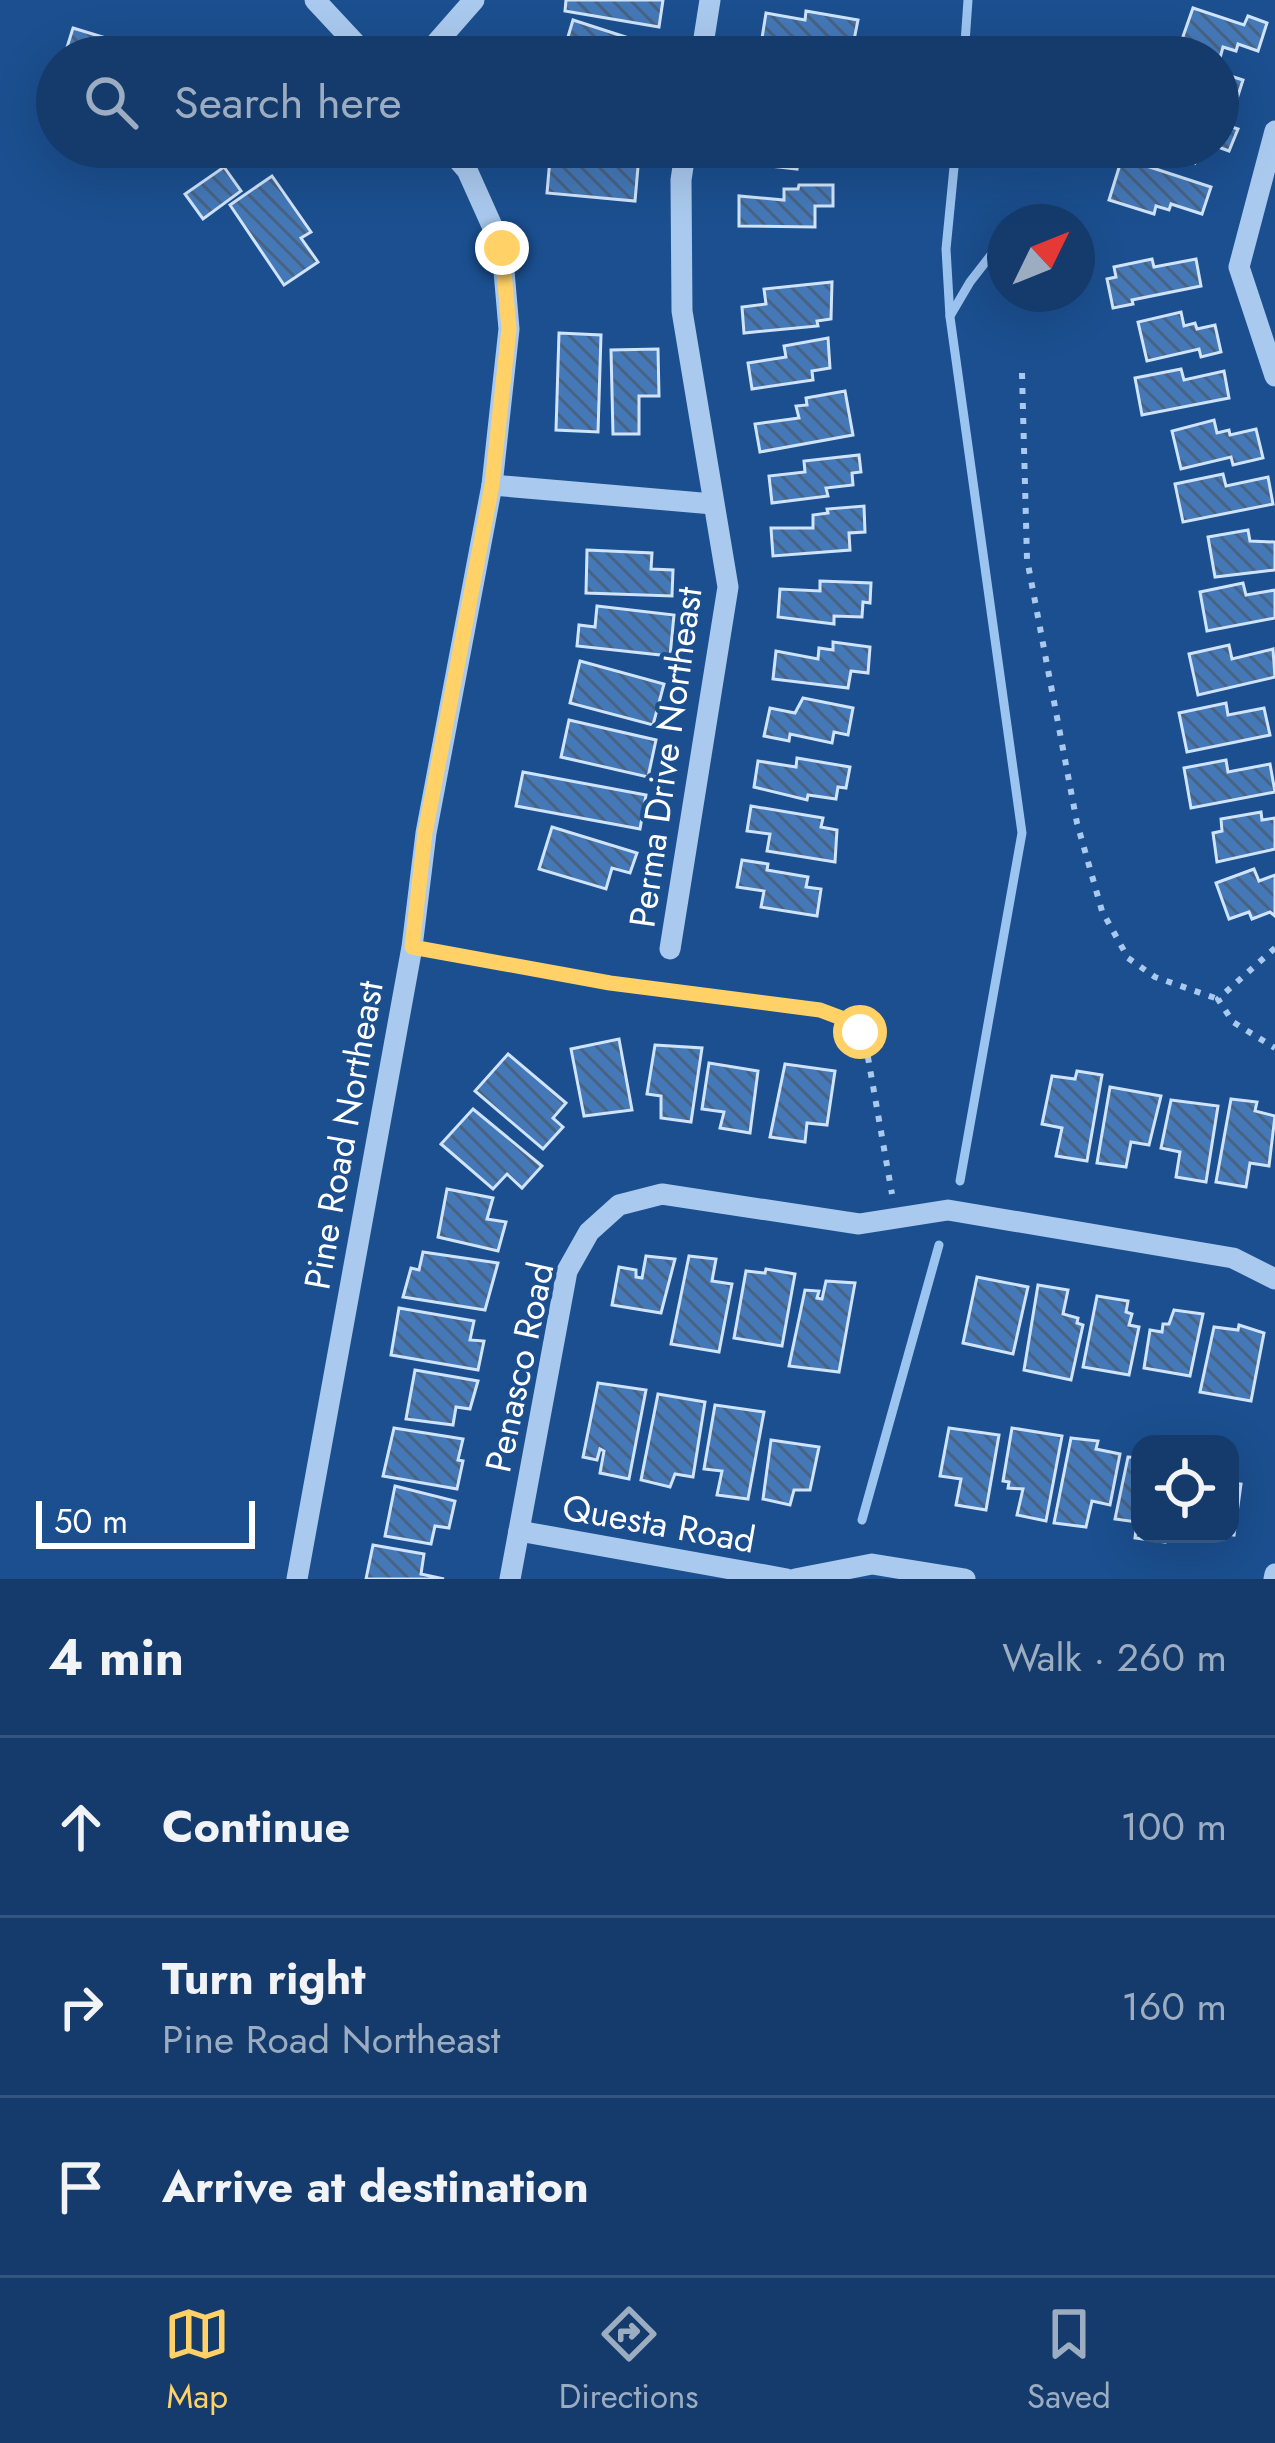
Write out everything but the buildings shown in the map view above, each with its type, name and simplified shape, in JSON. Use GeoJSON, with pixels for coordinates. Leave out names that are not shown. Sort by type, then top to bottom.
{"type":"FeatureCollection","features":[{"type":"Feature","properties":{"kind":"street"},"geometry":{"type":"LineString","coordinates":[[314,0],[348,36]]}},
{"type":"Feature","properties":{"kind":"street"},"geometry":{"type":"LineString","coordinates":[[442,36],[474,0]]}},
{"type":"Feature","properties":{"kind":"street"},"geometry":{"type":"LineString","coordinates":[[704,36],[710,0]]}},
{"type":"Feature","properties":{"kind":"street"},"geometry":{"type":"LineString","coordinates":[[1275,131],[1239,267],[1275,376]]}},
{"type":"Feature","properties":{"kind":"street","name":"Pine Road Northeast"},"geometry":{"type":"LineString","coordinates":[[297,1579],[412,947],[425,833],[492,485],[509,329],[502,248],[465,168]]}},
{"type":"Feature","properties":{"kind":"street","name":"Perma Drive Northeast"},"geometry":{"type":"LineString","coordinates":[[670,950],[728,587],[682,311],[683,168]]}},
{"type":"Feature","properties":{"kind":"street"},"geometry":{"type":"LineString","coordinates":[[492,485],[712,504]]}},
{"type":"Feature","properties":{"kind":"street","name":"Penasco Road"},"geometry":{"type":"LineString","coordinates":[[510,1579],[567,1271],[589,1232],[620,1205],[662,1194],[859,1224],[949,1210],[1233,1258],[1275,1279]]}},
{"type":"Feature","properties":{"kind":"street","name":"Questa Road"},"geometry":{"type":"LineString","coordinates":[[519,1531],[791,1579],[872,1564],[965,1579]]}},
{"type":"Feature","properties":{"kind":"path"},"geometry":{"type":"LineString","coordinates":[[1022,373],[1027,559],[1077,823],[1102,911],[1128,958],[1155,977],[1218,999],[1233,1022],[1275,1048]]}},
{"type":"Feature","properties":{"kind":"path"},"geometry":{"type":"LineString","coordinates":[[412,947],[610,983],[820,1010],[852,1022],[866,1046],[897,1218]]}},
{"type":"Feature","properties":{"kind":"path"},"geometry":{"type":"LineString","coordinates":[[1218,999],[1275,948]]}},
{"type":"Feature","properties":{"kind":"waterway"},"geometry":{"type":"LineString","coordinates":[[965,36],[968,0]]}},
{"type":"Feature","properties":{"kind":"waterway"},"geometry":{"type":"LineString","coordinates":[[954,168],[946,249],[950,317],[1022,833],[960,1181]]}},
{"type":"Feature","properties":{"kind":"waterway"},"geometry":{"type":"LineString","coordinates":[[950,316],[987,260]]}},
{"type":"Feature","properties":{"kind":"waterway"},"geometry":{"type":"LineString","coordinates":[[862,1520],[939,1245]]}},
{"type":"Feature","properties":{"kind":"route"},"geometry":{"type":"LineString","coordinates":[[502,248],[509,329],[492,485],[425,833],[412,947],[610,983],[820,1010],[852,1022],[860,1032]]}}]}
